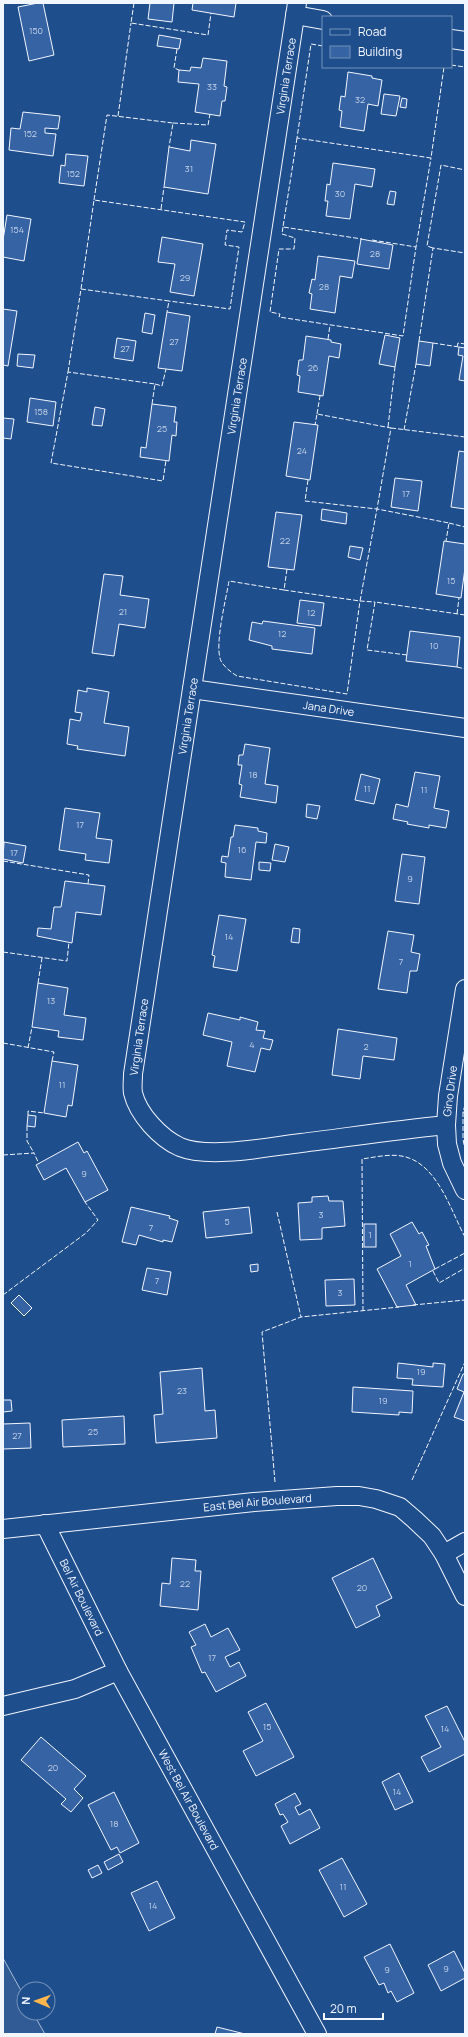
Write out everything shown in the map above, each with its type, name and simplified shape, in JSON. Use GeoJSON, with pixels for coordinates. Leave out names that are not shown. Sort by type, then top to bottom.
{"type":"FeatureCollection","features":[{"type":"Feature","properties":{"kind":"street"},"geometry":{"type":"LineString","coordinates":[[296,9],[322,20]]}},
{"type":"Feature","properties":{"kind":"street","name":"Virginia Terrace"},"geometry":{"type":"LineString","coordinates":[[296,9],[133,1074],[133,1092],[138,1106],[153,1126],[166,1138],[179,1146],[194,1151],[211,1152],[249,1149],[446,1125]]}},
{"type":"Feature","properties":{"kind":"street"},"geometry":{"type":"LineString","coordinates":[[452,39],[465,41]]}},
{"type":"Feature","properties":{"kind":"street","name":"Jana Drive"},"geometry":{"type":"LineString","coordinates":[[192,689],[465,728]]}},
{"type":"Feature","properties":{"kind":"street","name":"Gino Drive"},"geometry":{"type":"LineString","coordinates":[[465,990],[448,1096],[446,1125],[447,1144],[452,1163],[465,1190]]}},
{"type":"Feature","properties":{"kind":"street","name":"East Bel Air Boulevard"},"geometry":{"type":"LineString","coordinates":[[3,1529],[254,1502],[359,1496],[376,1499],[400,1508],[432,1536],[444,1554],[465,1596]]}},
{"type":"Feature","properties":{"kind":"street","name":"Bel Air Boulevard"},"geometry":{"type":"LineString","coordinates":[[45,1524],[118,1671]]}},
{"type":"Feature","properties":{"kind":"street"},"geometry":{"type":"LineString","coordinates":[[444,1554],[465,1542]]}},
{"type":"Feature","properties":{"kind":"street"},"geometry":{"type":"LineString","coordinates":[[3,1706],[75,1689],[118,1671]]}},
{"type":"Feature","properties":{"kind":"street","name":"West Bel Air Boulevard"},"geometry":{"type":"LineString","coordinates":[[118,1671],[317,2034]]}},
{"type":"Feature","properties":{"kind":"shaded area"},"geometry":{"type":"Polygon","coordinates":[[[3,1958],[16,1982],[16,2021],[38,2021],[45,2034],[3,2034],[3,1958]]]}},
{"type":"Feature","properties":{"kind":"building"},"geometry":{"type":"Polygon","coordinates":[[[43,3],[54,55],[29,61],[18,7],[43,3]]]}},
{"type":"Feature","properties":{"kind":"building"},"geometry":{"type":"Polygon","coordinates":[[[150,3],[174,3],[172,22],[148,19],[150,3]]]}},
{"type":"Feature","properties":{"kind":"building"},"geometry":{"type":"Polygon","coordinates":[[[193,3],[236,3],[234,17],[192,10],[193,3]]]}},
{"type":"Feature","properties":{"kind":"building"},"geometry":{"type":"Polygon","coordinates":[[[159,35],[181,39],[179,49],[157,46],[159,35]]]}},
{"type":"Feature","properties":{"kind":"building"},"geometry":{"type":"Polygon","coordinates":[[[203,58],[227,61],[224,86],[227,87],[225,101],[222,101],[220,116],[195,112],[199,84],[178,82],[179,70],[190,71],[191,67],[201,68],[203,58]]]}},
{"type":"Feature","properties":{"kind":"building"},"geometry":{"type":"Polygon","coordinates":[[[348,72],[372,76],[372,78],[382,80],[378,106],[368,104],[364,131],[340,127],[342,111],[339,110],[341,96],[345,97],[348,72]]]}},
{"type":"Feature","properties":{"kind":"building"},"geometry":{"type":"Polygon","coordinates":[[[384,94],[400,96],[396,116],[381,114],[384,94]]]}},
{"type":"Feature","properties":{"kind":"building"},"geometry":{"type":"Polygon","coordinates":[[[402,98],[407,99],[406,108],[400,107],[402,98]]]}},
{"type":"Feature","properties":{"kind":"building"},"geometry":{"type":"Polygon","coordinates":[[[23,112],[60,116],[58,129],[45,128],[45,133],[56,134],[53,156],[9,150],[11,128],[20,129],[23,112]]]}},
{"type":"Feature","properties":{"kind":"building"},"geometry":{"type":"Polygon","coordinates":[[[191,140],[216,144],[208,194],[164,187],[169,147],[190,151],[191,140]]]}},
{"type":"Feature","properties":{"kind":"building"},"geometry":{"type":"Polygon","coordinates":[[[66,154],[88,156],[84,186],[59,183],[61,165],[65,166],[66,154]]]}},
{"type":"Feature","properties":{"kind":"building"},"geometry":{"type":"Polygon","coordinates":[[[333,163],[375,169],[372,187],[355,184],[350,219],[326,216],[328,201],[325,201],[327,184],[330,185],[333,163]]]}},
{"type":"Feature","properties":{"kind":"building"},"geometry":{"type":"Polygon","coordinates":[[[390,191],[396,192],[394,205],[387,204],[390,191]]]}},
{"type":"Feature","properties":{"kind":"building"},"geometry":{"type":"Polygon","coordinates":[[[7,215],[31,219],[24,261],[3,257],[3,240],[7,215]]]}},
{"type":"Feature","properties":{"kind":"building"},"geometry":{"type":"Polygon","coordinates":[[[162,237],[203,244],[194,296],[170,292],[175,264],[158,262],[162,237]]]}},
{"type":"Feature","properties":{"kind":"building"},"geometry":{"type":"Polygon","coordinates":[[[361,239],[393,245],[389,269],[357,264],[361,239]]]}},
{"type":"Feature","properties":{"kind":"building"},"geometry":{"type":"Polygon","coordinates":[[[318,256],[355,261],[352,278],[340,276],[335,313],[310,309],[312,294],[309,293],[312,279],[315,280],[318,256]]]}},
{"type":"Feature","properties":{"kind":"building"},"geometry":{"type":"Polygon","coordinates":[[[3,309],[17,311],[8,366],[3,365],[3,309]]]}},
{"type":"Feature","properties":{"kind":"building"},"geometry":{"type":"Polygon","coordinates":[[[167,312],[190,316],[182,371],[158,368],[167,312]]]}},
{"type":"Feature","properties":{"kind":"building"},"geometry":{"type":"Polygon","coordinates":[[[145,313],[155,315],[152,334],[142,332],[145,313]]]}},
{"type":"Feature","properties":{"kind":"building"},"geometry":{"type":"Polygon","coordinates":[[[385,335],[400,338],[395,367],[379,364],[385,335]]]}},
{"type":"Feature","properties":{"kind":"building"},"geometry":{"type":"Polygon","coordinates":[[[306,336],[331,340],[331,342],[341,344],[339,358],[329,356],[323,396],[298,392],[300,376],[297,375],[299,360],[303,360],[306,336]]]}},
{"type":"Feature","properties":{"kind":"building"},"geometry":{"type":"Polygon","coordinates":[[[117,338],[136,341],[133,361],[114,358],[117,338]]]}},
{"type":"Feature","properties":{"kind":"building"},"geometry":{"type":"Polygon","coordinates":[[[419,341],[433,343],[430,366],[416,364],[419,341]]]}},
{"type":"Feature","properties":{"kind":"building"},"geometry":{"type":"Polygon","coordinates":[[[459,347],[465,348],[465,381],[459,380],[463,356],[458,355],[459,347]]]}},
{"type":"Feature","properties":{"kind":"building"},"geometry":{"type":"Polygon","coordinates":[[[18,354],[35,355],[33,368],[17,366],[18,354]]]}},
{"type":"Feature","properties":{"kind":"building"},"geometry":{"type":"Polygon","coordinates":[[[30,398],[56,402],[53,426],[27,422],[30,398]]]}},
{"type":"Feature","properties":{"kind":"building"},"geometry":{"type":"Polygon","coordinates":[[[152,404],[176,407],[174,422],[177,422],[176,436],[172,435],[169,461],[140,457],[141,447],[146,448],[152,404]]]}},
{"type":"Feature","properties":{"kind":"building"},"geometry":{"type":"Polygon","coordinates":[[[95,407],[105,409],[102,426],[92,425],[95,407]]]}},
{"type":"Feature","properties":{"kind":"building"},"geometry":{"type":"Polygon","coordinates":[[[3,418],[14,419],[11,439],[3,438],[3,418]]]}},
{"type":"Feature","properties":{"kind":"building"},"geometry":{"type":"Polygon","coordinates":[[[294,422],[318,425],[310,480],[286,476],[294,422]]]}},
{"type":"Feature","properties":{"kind":"building"},"geometry":{"type":"Polygon","coordinates":[[[459,451],[465,452],[465,509],[451,507],[459,451]]]}},
{"type":"Feature","properties":{"kind":"building"},"geometry":{"type":"Polygon","coordinates":[[[395,478],[422,481],[418,511],[391,507],[395,478]]]}},
{"type":"Feature","properties":{"kind":"building"},"geometry":{"type":"Polygon","coordinates":[[[322,509],[347,513],[346,524],[321,520],[322,509]]]}},
{"type":"Feature","properties":{"kind":"building"},"geometry":{"type":"Polygon","coordinates":[[[276,512],[302,515],[294,570],[268,567],[276,512]]]}},
{"type":"Feature","properties":{"kind":"building"},"geometry":{"type":"Polygon","coordinates":[[[444,541],[465,544],[465,568],[461,598],[436,594],[444,541]]]}},
{"type":"Feature","properties":{"kind":"building"},"geometry":{"type":"Polygon","coordinates":[[[350,546],[363,548],[360,560],[348,557],[350,546]]]}},
{"type":"Feature","properties":{"kind":"building"},"geometry":{"type":"Polygon","coordinates":[[[104,574],[123,576],[120,595],[149,599],[145,628],[119,624],[114,656],[92,653],[104,574]]]}},
{"type":"Feature","properties":{"kind":"building"},"geometry":{"type":"Polygon","coordinates":[[[300,600],[324,603],[321,626],[297,623],[300,600]]]}},
{"type":"Feature","properties":{"kind":"building"},"geometry":{"type":"Polygon","coordinates":[[[263,621],[315,628],[312,654],[272,649],[272,646],[249,640],[252,622],[262,624],[263,621]]]}},
{"type":"Feature","properties":{"kind":"building"},"geometry":{"type":"Polygon","coordinates":[[[410,631],[460,637],[457,667],[406,661],[410,631]]]}},
{"type":"Feature","properties":{"kind":"building"},"geometry":{"type":"Polygon","coordinates":[[[87,688],[109,692],[104,723],[129,727],[125,756],[77,749],[78,746],[67,744],[70,719],[80,721],[82,713],[75,712],[78,690],[87,692],[87,688]]]}},
{"type":"Feature","properties":{"kind":"building"},"geometry":{"type":"Polygon","coordinates":[[[245,744],[270,748],[265,784],[278,786],[276,803],[240,797],[242,785],[239,784],[242,765],[238,765],[239,755],[243,755],[245,744]]]}},
{"type":"Feature","properties":{"kind":"building"},"geometry":{"type":"Polygon","coordinates":[[[415,772],[440,776],[434,808],[449,811],[446,828],[429,825],[429,828],[407,824],[408,822],[393,819],[396,804],[408,807],[415,772]]]}},
{"type":"Feature","properties":{"kind":"building"},"geometry":{"type":"Polygon","coordinates":[[[361,774],[380,779],[374,804],[355,800],[361,774]]]}},
{"type":"Feature","properties":{"kind":"building"},"geometry":{"type":"Polygon","coordinates":[[[307,804],[320,806],[317,819],[306,817],[307,804]]]}},
{"type":"Feature","properties":{"kind":"building"},"geometry":{"type":"Polygon","coordinates":[[[65,808],[100,813],[96,838],[112,840],[109,863],[85,860],[86,854],[59,850],[65,808]]]}},
{"type":"Feature","properties":{"kind":"building"},"geometry":{"type":"Polygon","coordinates":[[[235,825],[258,828],[258,831],[267,833],[266,843],[256,842],[251,880],[225,877],[226,863],[221,862],[222,856],[228,857],[231,837],[233,837],[235,825]]]}},
{"type":"Feature","properties":{"kind":"building"},"geometry":{"type":"Polygon","coordinates":[[[4,842],[26,846],[23,863],[3,859],[4,842]]]}},
{"type":"Feature","properties":{"kind":"building"},"geometry":{"type":"Polygon","coordinates":[[[275,844],[289,847],[285,862],[272,860],[275,844]]]}},
{"type":"Feature","properties":{"kind":"building"},"geometry":{"type":"Polygon","coordinates":[[[402,854],[425,857],[419,904],[395,901],[402,854]]]}},
{"type":"Feature","properties":{"kind":"building"},"geometry":{"type":"Polygon","coordinates":[[[259,862],[271,863],[270,871],[259,870],[259,862]]]}},
{"type":"Feature","properties":{"kind":"building"},"geometry":{"type":"Polygon","coordinates":[[[65,881],[105,886],[101,915],[76,912],[72,943],[37,936],[38,928],[51,929],[54,907],[61,907],[65,881]]]}},
{"type":"Feature","properties":{"kind":"building"},"geometry":{"type":"Polygon","coordinates":[[[219,915],[246,919],[237,971],[213,967],[215,956],[212,955],[219,915]]]}},
{"type":"Feature","properties":{"kind":"building"},"geometry":{"type":"Polygon","coordinates":[[[293,928],[300,929],[299,943],[291,942],[293,928]]]}},
{"type":"Feature","properties":{"kind":"building"},"geometry":{"type":"Polygon","coordinates":[[[388,931],[414,935],[411,952],[420,954],[417,971],[410,971],[407,993],[378,989],[388,931]]]}},
{"type":"Feature","properties":{"kind":"building"},"geometry":{"type":"Polygon","coordinates":[[[38,983],[68,988],[64,1015],[86,1018],[83,1040],[58,1037],[59,1031],[32,1027],[38,983]]]}},
{"type":"Feature","properties":{"kind":"building"},"geometry":{"type":"Polygon","coordinates":[[[208,1013],[240,1020],[240,1017],[258,1022],[256,1030],[265,1031],[263,1038],[273,1040],[270,1050],[261,1048],[255,1072],[227,1066],[232,1042],[203,1035],[208,1013]]]}},
{"type":"Feature","properties":{"kind":"building"},"geometry":{"type":"Polygon","coordinates":[[[338,1029],[397,1038],[394,1060],[363,1056],[360,1079],[332,1075],[338,1029]]]}},
{"type":"Feature","properties":{"kind":"building"},"geometry":{"type":"Polygon","coordinates":[[[52,1061],[78,1065],[72,1106],[68,1105],[66,1117],[44,1113],[52,1061]]]}},
{"type":"Feature","properties":{"kind":"building"},"geometry":{"type":"Polygon","coordinates":[[[28,1115],[36,1116],[35,1127],[27,1126],[28,1115]]]}},
{"type":"Feature","properties":{"kind":"building"},"geometry":{"type":"Polygon","coordinates":[[[78,1142],[84,1153],[87,1151],[108,1190],[85,1202],[66,1168],[44,1180],[36,1165],[78,1142]]]}},
{"type":"Feature","properties":{"kind":"building"},"geometry":{"type":"Polygon","coordinates":[[[328,1196],[329,1201],[343,1201],[345,1226],[322,1228],[322,1239],[300,1240],[298,1203],[312,1202],[312,1197],[328,1196]]]}},
{"type":"Feature","properties":{"kind":"building"},"geometry":{"type":"Polygon","coordinates":[[[131,1207],[170,1216],[169,1218],[178,1221],[172,1242],[163,1240],[163,1242],[139,1235],[136,1245],[122,1242],[131,1207]]]}},
{"type":"Feature","properties":{"kind":"building"},"geometry":{"type":"Polygon","coordinates":[[[249,1207],[252,1233],[206,1238],[203,1212],[249,1207]]]}},
{"type":"Feature","properties":{"kind":"building"},"geometry":{"type":"Polygon","coordinates":[[[412,1222],[419,1234],[422,1232],[429,1245],[426,1246],[435,1269],[406,1285],[416,1305],[397,1307],[377,1269],[401,1256],[390,1234],[412,1222]]]}},
{"type":"Feature","properties":{"kind":"building"},"geometry":{"type":"Polygon","coordinates":[[[364,1224],[376,1224],[376,1247],[364,1247],[364,1224]]]}},
{"type":"Feature","properties":{"kind":"building"},"geometry":{"type":"Polygon","coordinates":[[[258,1264],[258,1271],[251,1272],[250,1265],[258,1264]]]}},
{"type":"Feature","properties":{"kind":"building"},"geometry":{"type":"Polygon","coordinates":[[[147,1268],[171,1272],[167,1295],[142,1290],[147,1268]]]}},
{"type":"Feature","properties":{"kind":"building"},"geometry":{"type":"Polygon","coordinates":[[[354,1279],[355,1305],[326,1306],[325,1280],[354,1279]]]}},
{"type":"Feature","properties":{"kind":"building"},"geometry":{"type":"Polygon","coordinates":[[[19,1295],[32,1308],[24,1316],[11,1303],[19,1295]]]}},
{"type":"Feature","properties":{"kind":"building"},"geometry":{"type":"Polygon","coordinates":[[[398,1363],[433,1367],[433,1363],[445,1364],[443,1387],[412,1385],[413,1379],[397,1378],[398,1363]]]}},
{"type":"Feature","properties":{"kind":"building"},"geometry":{"type":"Polygon","coordinates":[[[202,1368],[205,1411],[215,1410],[217,1438],[156,1443],[154,1415],[163,1414],[160,1372],[202,1368]]]}},
{"type":"Feature","properties":{"kind":"building"},"geometry":{"type":"Polygon","coordinates":[[[463,1374],[465,1374],[465,1421],[454,1417],[464,1392],[457,1389],[463,1374]]]}},
{"type":"Feature","properties":{"kind":"building"},"geometry":{"type":"Polygon","coordinates":[[[353,1387],[413,1391],[412,1413],[399,1412],[399,1415],[352,1412],[353,1387]]]}},
{"type":"Feature","properties":{"kind":"building"},"geometry":{"type":"Polygon","coordinates":[[[3,1400],[11,1400],[12,1411],[3,1412],[3,1400]]]}},
{"type":"Feature","properties":{"kind":"building"},"geometry":{"type":"Polygon","coordinates":[[[124,1416],[125,1444],[63,1447],[62,1420],[124,1416]]]}},
{"type":"Feature","properties":{"kind":"building"},"geometry":{"type":"Polygon","coordinates":[[[30,1423],[31,1448],[3,1449],[3,1424],[30,1423]]]}},
{"type":"Feature","properties":{"kind":"building"},"geometry":{"type":"Polygon","coordinates":[[[172,1558],[196,1560],[195,1571],[201,1571],[198,1610],[160,1606],[162,1583],[170,1584],[172,1558]]]}},
{"type":"Feature","properties":{"kind":"building"},"geometry":{"type":"Polygon","coordinates":[[[373,1558],[392,1598],[376,1606],[380,1616],[356,1628],[332,1578],[373,1558]]]}},
{"type":"Feature","properties":{"kind":"building"},"geometry":{"type":"Polygon","coordinates":[[[205,1624],[211,1637],[228,1628],[240,1650],[225,1657],[230,1667],[239,1662],[246,1676],[216,1692],[205,1672],[202,1673],[191,1647],[196,1645],[189,1632],[205,1624]]]}},
{"type":"Feature","properties":{"kind":"building"},"geometry":{"type":"Polygon","coordinates":[[[266,1703],[294,1757],[256,1776],[243,1751],[263,1741],[248,1712],[266,1703]]]}},
{"type":"Feature","properties":{"kind":"building"},"geometry":{"type":"Polygon","coordinates":[[[447,1706],[465,1742],[465,1754],[429,1772],[421,1757],[441,1747],[425,1716],[447,1706]]]}},
{"type":"Feature","properties":{"kind":"building"},"geometry":{"type":"Polygon","coordinates":[[[41,1737],[86,1776],[74,1789],[83,1798],[71,1812],[61,1804],[66,1799],[21,1760],[41,1737]]]}},
{"type":"Feature","properties":{"kind":"building"},"geometry":{"type":"Polygon","coordinates":[[[399,1773],[413,1802],[395,1810],[382,1782],[399,1773]]]}},
{"type":"Feature","properties":{"kind":"building"},"geometry":{"type":"Polygon","coordinates":[[[114,1792],[139,1843],[120,1853],[117,1847],[111,1850],[88,1805],[114,1792]]]}},
{"type":"Feature","properties":{"kind":"building"},"geometry":{"type":"Polygon","coordinates":[[[295,1793],[301,1804],[295,1807],[299,1815],[310,1809],[320,1828],[290,1844],[281,1826],[288,1822],[283,1814],[280,1815],[275,1804],[295,1793]]]}},
{"type":"Feature","properties":{"kind":"building"},"geometry":{"type":"Polygon","coordinates":[[[119,1854],[123,1862],[108,1870],[104,1862],[119,1854]]]}},
{"type":"Feature","properties":{"kind":"building"},"geometry":{"type":"Polygon","coordinates":[[[342,1858],[367,1904],[344,1917],[319,1870],[342,1858]]]}},
{"type":"Feature","properties":{"kind":"building"},"geometry":{"type":"Polygon","coordinates":[[[98,1865],[102,1873],[92,1878],[88,1870],[98,1865]]]}},
{"type":"Feature","properties":{"kind":"building"},"geometry":{"type":"Polygon","coordinates":[[[157,1881],[175,1918],[149,1931],[131,1893],[157,1881]]]}},
{"type":"Feature","properties":{"kind":"building"},"geometry":{"type":"Polygon","coordinates":[[[390,1944],[414,1993],[397,2002],[391,1991],[388,1993],[384,1983],[379,1985],[364,1957],[390,1944]]]}},
{"type":"Feature","properties":{"kind":"building"},"geometry":{"type":"Polygon","coordinates":[[[454,1951],[465,1973],[465,1978],[441,1991],[428,1965],[454,1951]]]}},
{"type":"Feature","properties":{"kind":"building"},"geometry":{"type":"Polygon","coordinates":[[[217,2027],[245,2034],[215,2034],[217,2027]]]}},
{"type":"Feature","properties":{"kind":"fence"},"geometry":{"type":"LineString","coordinates":[[134,3],[131,23],[208,35],[211,13]]}},
{"type":"Feature","properties":{"kind":"fence"},"geometry":{"type":"LineString","coordinates":[[118,116],[131,23]]}},
{"type":"Feature","properties":{"kind":"fence"},"geometry":{"type":"LineString","coordinates":[[322,46],[311,44],[297,138],[431,158],[444,68]]}},
{"type":"Feature","properties":{"kind":"fence"},"geometry":{"type":"LineString","coordinates":[[177,49],[174,68],[179,70]]}},
{"type":"Feature","properties":{"kind":"fence"},"geometry":{"type":"LineString","coordinates":[[452,65],[465,67]]}},
{"type":"Feature","properties":{"kind":"fence"},"geometry":{"type":"LineString","coordinates":[[173,123],[208,125],[210,114]]}},
{"type":"Feature","properties":{"kind":"fence"},"geometry":{"type":"LineString","coordinates":[[94,200],[107,115],[173,123],[169,147]]}},
{"type":"Feature","properties":{"kind":"fence"},"geometry":{"type":"LineString","coordinates":[[297,138],[283,227],[362,239]]}},
{"type":"Feature","properties":{"kind":"fence"},"geometry":{"type":"LineString","coordinates":[[372,240],[416,247],[431,158]]}},
{"type":"Feature","properties":{"kind":"fence"},"geometry":{"type":"LineString","coordinates":[[433,248],[427,246],[441,165],[465,170]]}},
{"type":"Feature","properties":{"kind":"fence"},"geometry":{"type":"LineString","coordinates":[[161,209],[164,187]]}},
{"type":"Feature","properties":{"kind":"fence"},"geometry":{"type":"LineString","coordinates":[[81,289],[94,200],[245,222],[242,232],[227,230],[225,245],[239,247],[230,309],[169,301]]}},
{"type":"Feature","properties":{"kind":"fence"},"geometry":{"type":"LineString","coordinates":[[283,227],[282,234],[295,238],[294,249],[279,249],[270,312],[280,314],[279,317],[403,336],[416,247]]}},
{"type":"Feature","properties":{"kind":"fence"},"geometry":{"type":"LineString","coordinates":[[419,341],[433,248],[465,253]]}},
{"type":"Feature","properties":{"kind":"fence"},"geometry":{"type":"LineString","coordinates":[[68,372],[81,289],[169,301],[167,312]]}},
{"type":"Feature","properties":{"kind":"fence"},"geometry":{"type":"LineString","coordinates":[[328,339],[330,325]]}},
{"type":"Feature","properties":{"kind":"fence"},"geometry":{"type":"LineString","coordinates":[[433,343],[459,347]]}},
{"type":"Feature","properties":{"kind":"fence"},"geometry":{"type":"LineString","coordinates":[[457,347],[458,343],[465,344]]}},
{"type":"Feature","properties":{"kind":"fence"},"geometry":{"type":"LineString","coordinates":[[404,430],[416,364]]}},
{"type":"Feature","properties":{"kind":"fence"},"geometry":{"type":"LineString","coordinates":[[388,427],[395,367]]}},
{"type":"Feature","properties":{"kind":"fence"},"geometry":{"type":"LineString","coordinates":[[155,384],[162,386],[166,369]]}},
{"type":"Feature","properties":{"kind":"fence"},"geometry":{"type":"LineString","coordinates":[[152,404],[155,384],[68,372],[51,463],[163,481],[166,460]]}},
{"type":"Feature","properties":{"kind":"fence"},"geometry":{"type":"LineString","coordinates":[[317,414],[320,396]]}},
{"type":"Feature","properties":{"kind":"fence"},"geometry":{"type":"LineString","coordinates":[[308,480],[305,501],[377,509],[391,428],[317,414],[315,425]]}},
{"type":"Feature","properties":{"kind":"fence"},"geometry":{"type":"LineString","coordinates":[[391,428],[465,437]]}},
{"type":"Feature","properties":{"kind":"fence"},"geometry":{"type":"LineString","coordinates":[[287,569],[284,590],[360,601],[377,509],[449,523],[446,541]]}},
{"type":"Feature","properties":{"kind":"fence"},"geometry":{"type":"LineString","coordinates":[[449,523],[465,527]]}},
{"type":"Feature","properties":{"kind":"fence"},"geometry":{"type":"LineString","coordinates":[[284,590],[229,581],[223,610],[219,654],[224,666],[237,676],[347,694],[360,601],[375,602]]}},
{"type":"Feature","properties":{"kind":"fence"},"geometry":{"type":"LineString","coordinates":[[457,614],[459,598]]}},
{"type":"Feature","properties":{"kind":"fence"},"geometry":{"type":"LineString","coordinates":[[407,655],[367,650],[375,602],[465,615]]}},
{"type":"Feature","properties":{"kind":"fence"},"geometry":{"type":"LineString","coordinates":[[457,667],[465,669]]}},
{"type":"Feature","properties":{"kind":"fence"},"geometry":{"type":"LineString","coordinates":[[3,861],[89,875],[88,884]]}},
{"type":"Feature","properties":{"kind":"fence"},"geometry":{"type":"LineString","coordinates":[[3,952],[67,961],[69,942]]}},
{"type":"Feature","properties":{"kind":"fence"},"geometry":{"type":"LineString","coordinates":[[38,983],[42,958]]}},
{"type":"Feature","properties":{"kind":"fence"},"geometry":{"type":"LineString","coordinates":[[28,1048],[32,1027]]}},
{"type":"Feature","properties":{"kind":"fence"},"geometry":{"type":"LineString","coordinates":[[3,1043],[54,1052],[52,1061]]}},
{"type":"Feature","properties":{"kind":"fence"},"geometry":{"type":"LineString","coordinates":[[465,1105],[463,1112],[465,1113]]}},
{"type":"Feature","properties":{"kind":"fence"},"geometry":{"type":"LineString","coordinates":[[28,1115],[28,1111],[44,1113]]}},
{"type":"Feature","properties":{"kind":"fence"},"geometry":{"type":"LineString","coordinates":[[463,1112],[463,1139],[465,1150]]}},
{"type":"Feature","properties":{"kind":"fence"},"geometry":{"type":"LineString","coordinates":[[27,1126],[27,1141],[34,1153]]}},
{"type":"Feature","properties":{"kind":"fence"},"geometry":{"type":"LineString","coordinates":[[3,1155],[34,1153],[39,1164]]}},
{"type":"Feature","properties":{"kind":"fence"},"geometry":{"type":"LineString","coordinates":[[363,1311],[362,1159],[395,1155],[406,1157],[417,1162],[435,1179],[449,1203],[465,1237]]}},
{"type":"Feature","properties":{"kind":"fence"},"geometry":{"type":"LineString","coordinates":[[3,1295],[86,1233],[98,1220],[85,1202]]}},
{"type":"Feature","properties":{"kind":"fence"},"geometry":{"type":"LineString","coordinates":[[277,1212],[301,1317]]}},
{"type":"Feature","properties":{"kind":"fence"},"geometry":{"type":"LineString","coordinates":[[435,1269],[465,1253]]}},
{"type":"Feature","properties":{"kind":"fence"},"geometry":{"type":"LineString","coordinates":[[433,1271],[439,1283],[465,1268]]}},
{"type":"Feature","properties":{"kind":"fence"},"geometry":{"type":"LineString","coordinates":[[413,1305],[465,1300]]}},
{"type":"Feature","properties":{"kind":"fence"},"geometry":{"type":"LineString","coordinates":[[275,1482],[262,1332],[301,1317],[399,1307]]}},
{"type":"Feature","properties":{"kind":"fence"},"geometry":{"type":"LineString","coordinates":[[412,1480],[465,1362]]}}]}
